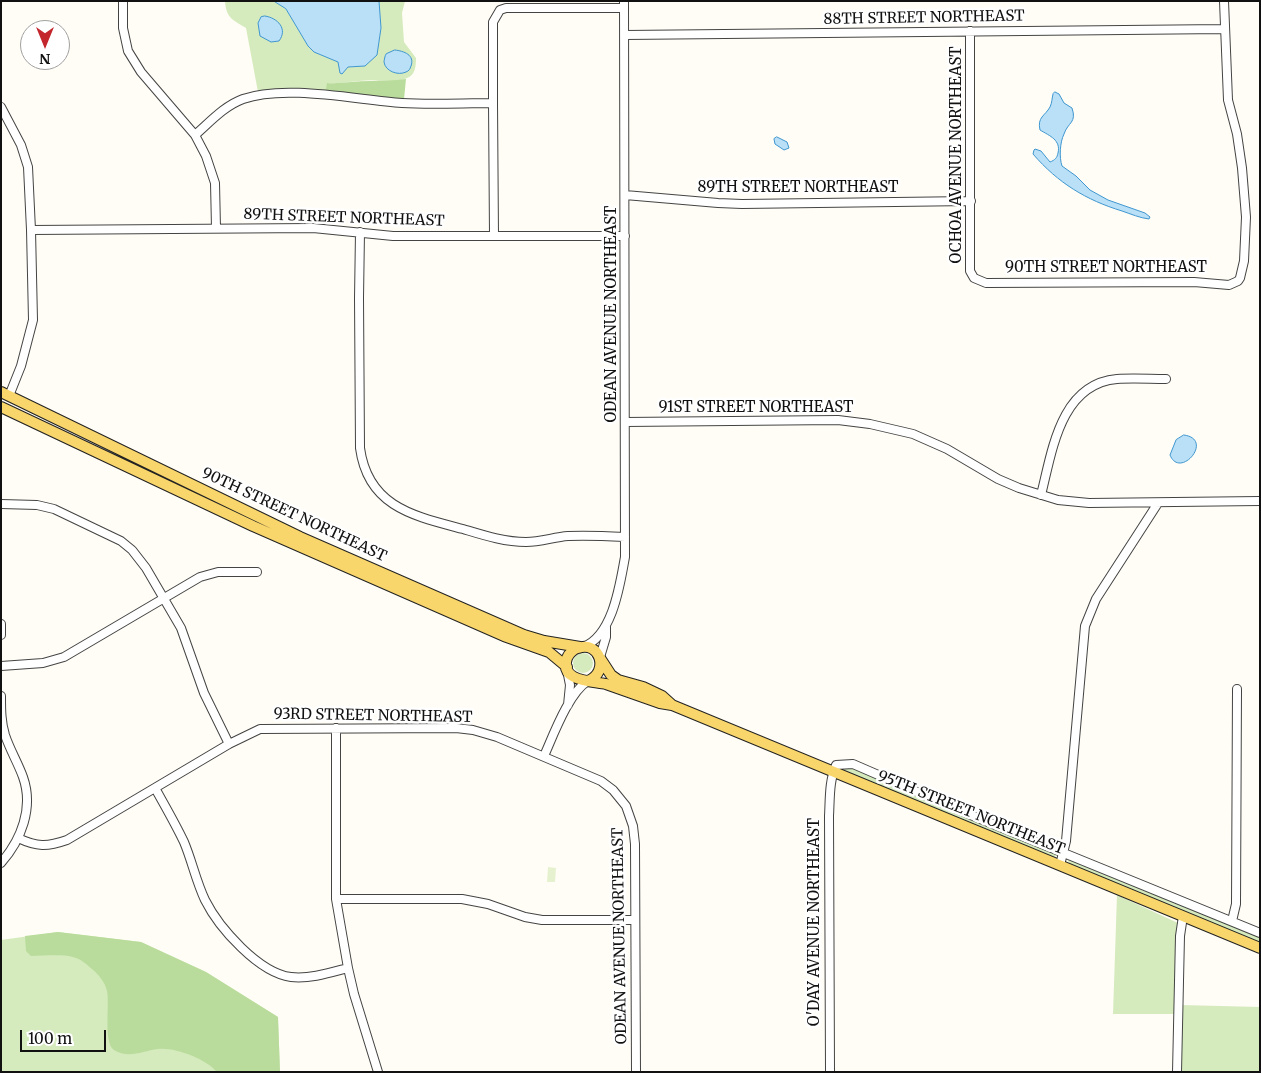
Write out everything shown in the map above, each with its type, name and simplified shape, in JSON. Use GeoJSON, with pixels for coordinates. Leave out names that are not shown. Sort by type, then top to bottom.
{"type":"FeatureCollection","features":[{"type":"Feature","properties":{"kind":"main road","name":"90TH STREET NORTHEAST"},"geometry":{"type":"LineString","coordinates":[[4,395],[308,540],[529,636],[554,644],[581,647]]}},
{"type":"Feature","properties":{"kind":"main road"},"geometry":{"type":"LineString","coordinates":[[3,409],[22,402]]}},
{"type":"Feature","properties":{"kind":"main road","name":"90TH STREET NORTHEAST"},"geometry":{"type":"LineString","coordinates":[[3,409],[244,522],[504,636],[550,652],[567,668]]}},
{"type":"Feature","properties":{"kind":"main road"},"geometry":{"type":"LineString","coordinates":[[581,647],[594,650],[611,675],[618,680],[643,687],[662,696],[672,705],[660,703],[606,684],[577,680],[567,668],[567,658],[581,647]]}},
{"type":"Feature","properties":{"kind":"main road"},"geometry":{"type":"LineString","coordinates":[[588,682],[600,671],[600,657]]}},
{"type":"Feature","properties":{"kind":"main road","name":"95TH STREET NORTHEAST"},"geometry":{"type":"LineString","coordinates":[[672,705],[1260,948]]}},
{"type":"Feature","properties":{"kind":"street"},"geometry":{"type":"LineString","coordinates":[[123,1],[123,28],[128,51],[140,72],[194,135],[206,156],[215,183],[216,228]]}},
{"type":"Feature","properties":{"kind":"street"},"geometry":{"type":"LineString","coordinates":[[1224,1],[1224,29]]}},
{"type":"Feature","properties":{"kind":"street"},"geometry":{"type":"LineString","coordinates":[[494,236],[492,22],[500,10],[506,8],[624,4]]}},
{"type":"Feature","properties":{"kind":"street","name":"ODEAN AVENUE NORTHEAST"},"geometry":{"type":"LineString","coordinates":[[581,647],[595,641],[606,625],[621,579],[625,557],[626,236],[624,4]]}},
{"type":"Feature","properties":{"kind":"street","name":"88TH STREET NORTHEAST"},"geometry":{"type":"LineString","coordinates":[[625,35],[1224,29]]}},
{"type":"Feature","properties":{"kind":"street","name":"90TH STREET NORTHEAST"},"geometry":{"type":"LineString","coordinates":[[974,278],[986,283],[1194,282],[1229,284],[1238,281],[1244,261],[1246,217],[1237,134],[1228,100],[1224,29]]}},
{"type":"Feature","properties":{"kind":"street","name":"OCHOA AVENUE NORTHEAST"},"geometry":{"type":"LineString","coordinates":[[970,31],[970,271],[974,278]]}},
{"type":"Feature","properties":{"kind":"street"},"geometry":{"type":"LineString","coordinates":[[194,135],[231,105],[253,96],[264,94],[326,95],[418,104],[493,102]]}},
{"type":"Feature","properties":{"kind":"street"},"geometry":{"type":"LineString","coordinates":[[1,107],[21,145],[28,167],[32,230],[33,320],[21,366],[4,395]]}},
{"type":"Feature","properties":{"kind":"street","name":"89TH STREET NORTHEAST"},"geometry":{"type":"LineString","coordinates":[[625,195],[726,204],[971,202]]}},
{"type":"Feature","properties":{"kind":"street","name":"89TH STREET NORTHEAST"},"geometry":{"type":"LineString","coordinates":[[32,230],[313,228],[394,236],[626,236]]}},
{"type":"Feature","properties":{"kind":"street"},"geometry":{"type":"LineString","coordinates":[[360,232],[360,448],[367,473],[380,492],[401,510],[411,515],[497,539],[526,542],[568,536],[625,536]]}},
{"type":"Feature","properties":{"kind":"street"},"geometry":{"type":"LineString","coordinates":[[1041,495],[1061,424],[1074,400],[1089,388],[1102,382],[1116,379],[1166,379]]}},
{"type":"Feature","properties":{"kind":"street","name":"91ST STREET NORTHEAST"},"geometry":{"type":"LineString","coordinates":[[625,422],[838,420],[870,424],[914,434],[947,449],[998,479],[1041,495],[1075,503],[1260,502]]}},
{"type":"Feature","properties":{"kind":"street"},"geometry":{"type":"LineString","coordinates":[[1,504],[22,503],[46,506],[121,541],[132,550],[164,597],[187,641],[204,693],[229,744]]}},
{"type":"Feature","properties":{"kind":"street"},"geometry":{"type":"LineString","coordinates":[[1060,865],[1066,841],[1085,626],[1096,599],[1158,503]]}},
{"type":"Feature","properties":{"kind":"street"},"geometry":{"type":"LineString","coordinates":[[1,666],[30,665],[54,661],[164,597],[210,574],[218,572],[257,572]]}},
{"type":"Feature","properties":{"kind":"street"},"geometry":{"type":"LineString","coordinates":[[1,625],[1,634]]}},
{"type":"Feature","properties":{"kind":"street","name":"ODEAN AVENUE NORTHEAST"},"geometry":{"type":"LineString","coordinates":[[600,657],[606,637],[606,625]]}},
{"type":"Feature","properties":{"kind":"street"},"geometry":{"type":"LineString","coordinates":[[567,668],[570,685],[568,705]]}},
{"type":"Feature","properties":{"kind":"street"},"geometry":{"type":"LineString","coordinates":[[544,756],[568,705],[582,685],[588,682]]}},
{"type":"Feature","properties":{"kind":"street"},"geometry":{"type":"LineString","coordinates":[[1232,921],[1236,912],[1237,689]]}},
{"type":"Feature","properties":{"kind":"street"},"geometry":{"type":"LineString","coordinates":[[1,696],[5,733],[27,789],[26,815],[18,838],[1,863]]}},
{"type":"Feature","properties":{"kind":"street"},"geometry":{"type":"LineString","coordinates":[[336,728],[336,899],[348,968],[358,1010],[378,1072]]}},
{"type":"Feature","properties":{"kind":"street","name":"93RD STREET NORTHEAST"},"geometry":{"type":"LineString","coordinates":[[18,838],[35,845],[58,843],[67,840],[229,744],[260,729],[456,728],[473,730],[498,737],[544,756]]}},
{"type":"Feature","properties":{"kind":"street","name":"ODEAN AVENUE NORTHEAST"},"geometry":{"type":"LineString","coordinates":[[544,756],[601,781],[613,790],[626,806],[633,826],[635,836],[636,1072]]}},
{"type":"Feature","properties":{"kind":"street"},"geometry":{"type":"LineString","coordinates":[[833,772],[836,765],[853,764],[1260,933]]}},
{"type":"Feature","properties":{"kind":"street","name":"O'DAY AVENUE NORTHEAST"},"geometry":{"type":"LineString","coordinates":[[830,1072],[829,816],[833,772]]}},
{"type":"Feature","properties":{"kind":"street"},"geometry":{"type":"LineString","coordinates":[[155,788],[183,842],[204,897],[218,921],[254,959],[280,975],[301,978],[348,968]]}},
{"type":"Feature","properties":{"kind":"street"},"geometry":{"type":"LineString","coordinates":[[336,899],[462,899],[488,904],[525,917],[542,920],[635,920]]}},
{"type":"Feature","properties":{"kind":"street"},"geometry":{"type":"LineString","coordinates":[[1177,1072],[1180,936],[1183,916]]}},
{"type":"Feature","properties":{"kind":"green space"},"geometry":{"type":"Polygon","coordinates":[[[225,1],[274,1],[286,9],[308,46],[314,52],[339,62],[340,73],[348,67],[357,67],[378,46],[381,28],[379,1],[405,1],[402,13],[404,42],[416,58],[414,70],[410,77],[403,80],[328,83],[327,92],[258,92],[246,28],[229,15],[225,1]]]}},
{"type":"Feature","properties":{"kind":"green space"},"geometry":{"type":"Polygon","coordinates":[[[406,79],[404,99],[327,92],[326,89],[327,83],[406,79]]]}},
{"type":"Feature","properties":{"kind":"green space"},"geometry":{"type":"Polygon","coordinates":[[[583,653],[590,656],[593,663],[590,670],[583,673],[576,670],[573,663],[576,656],[583,653]]]}},
{"type":"Feature","properties":{"kind":"green space"},"geometry":{"type":"Polygon","coordinates":[[[842,768],[854,769],[1058,855],[1054,857],[842,770],[842,768]]]}},
{"type":"Feature","properties":{"kind":"green space"},"geometry":{"type":"Polygon","coordinates":[[[1071,858],[1260,937],[1260,943],[1070,864],[1067,859],[1071,858]]]}},
{"type":"Feature","properties":{"kind":"green space"},"geometry":{"type":"Polygon","coordinates":[[[548,867],[556,868],[555,882],[547,882],[548,867]]]}},
{"type":"Feature","properties":{"kind":"green space"},"geometry":{"type":"Polygon","coordinates":[[[1117,895],[1178,923],[1176,1014],[1113,1014],[1117,895]]]}},
{"type":"Feature","properties":{"kind":"green space"},"geometry":{"type":"Polygon","coordinates":[[[58,932],[141,942],[206,972],[278,1017],[280,1072],[1,1072],[1,940],[58,932]]]}},
{"type":"Feature","properties":{"kind":"green space"},"geometry":{"type":"Polygon","coordinates":[[[58,932],[141,942],[206,972],[278,1017],[280,1072],[217,1072],[198,1058],[173,1050],[158,1049],[136,1054],[125,1054],[114,1050],[109,1040],[108,1032],[107,991],[95,971],[76,958],[68,956],[31,956],[26,951],[25,936],[58,932]]]}},
{"type":"Feature","properties":{"kind":"green space"},"geometry":{"type":"Polygon","coordinates":[[[1181,1005],[1260,1007],[1260,1072],[1179,1072],[1181,1005]]]}},
{"type":"Feature","properties":{"kind":"water"},"geometry":{"type":"Polygon","coordinates":[[[274,1],[379,1],[381,28],[377,55],[365,66],[348,67],[342,74],[340,73],[338,62],[314,52],[308,46],[286,9],[274,1]]]}},
{"type":"Feature","properties":{"kind":"water"},"geometry":{"type":"Polygon","coordinates":[[[265,16],[274,19],[282,28],[282,37],[279,41],[271,42],[260,36],[258,23],[261,17],[265,16]]]}},
{"type":"Feature","properties":{"kind":"water"},"geometry":{"type":"Polygon","coordinates":[[[395,50],[402,51],[410,56],[412,62],[407,72],[396,73],[389,70],[385,65],[386,54],[395,50]]]}},
{"type":"Feature","properties":{"kind":"water"},"geometry":{"type":"Polygon","coordinates":[[[1055,92],[1059,94],[1064,103],[1072,108],[1073,113],[1073,120],[1066,130],[1062,141],[1060,154],[1062,166],[1076,176],[1090,190],[1108,200],[1145,213],[1150,217],[1149,219],[1109,207],[1085,196],[1052,174],[1033,154],[1035,149],[1041,151],[1050,162],[1056,159],[1058,155],[1058,145],[1051,136],[1040,130],[1039,126],[1041,119],[1050,107],[1055,92]]]}},
{"type":"Feature","properties":{"kind":"water"},"geometry":{"type":"Polygon","coordinates":[[[777,137],[787,142],[789,148],[784,150],[775,144],[774,139],[777,137]]]}},
{"type":"Feature","properties":{"kind":"water"},"geometry":{"type":"Polygon","coordinates":[[[1184,435],[1193,438],[1196,443],[1196,450],[1187,461],[1181,463],[1175,461],[1170,455],[1176,440],[1184,435]]]}}]}
